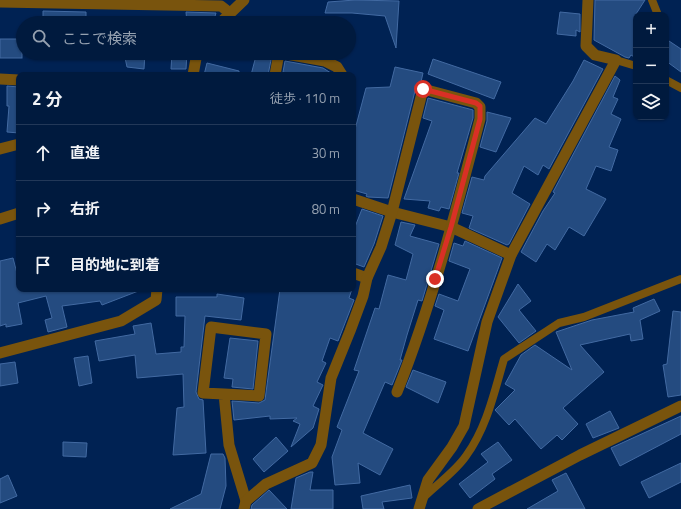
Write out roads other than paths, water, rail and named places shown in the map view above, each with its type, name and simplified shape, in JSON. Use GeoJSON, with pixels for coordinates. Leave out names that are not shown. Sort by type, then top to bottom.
{"type":"FeatureCollection","features":[{"type":"Feature","properties":{"kind":"street"},"geometry":{"type":"LineString","coordinates":[[227,16],[244,0]]}},
{"type":"Feature","properties":{"kind":"street"},"geometry":{"type":"LineString","coordinates":[[418,509],[424,497],[428,480],[452,447],[464,426],[487,322],[511,256],[616,60],[595,55],[586,46],[588,0]]}},
{"type":"Feature","properties":{"kind":"street"},"geometry":{"type":"LineString","coordinates":[[0,2],[221,6],[230,13]]}},
{"type":"Feature","properties":{"kind":"street"},"geometry":{"type":"LineString","coordinates":[[194,72],[196,60]]}},
{"type":"Feature","properties":{"kind":"street"},"geometry":{"type":"LineString","coordinates":[[276,72],[278,60]]}},
{"type":"Feature","properties":{"kind":"street"},"geometry":{"type":"LineString","coordinates":[[319,60],[337,66],[340,72]]}},
{"type":"Feature","properties":{"kind":"street"},"geometry":{"type":"LineString","coordinates":[[0,79],[16,80]]}},
{"type":"Feature","properties":{"kind":"street"},"geometry":{"type":"LineString","coordinates":[[224,394],[228,445],[245,505],[266,484],[312,463],[321,445],[331,378],[363,296],[367,278],[381,247],[392,212],[423,89],[476,103],[480,106],[480,119],[451,227],[409,363],[397,392]]}},
{"type":"Feature","properties":{"kind":"street"},"geometry":{"type":"LineString","coordinates":[[0,149],[16,145]]}},
{"type":"Feature","properties":{"kind":"street"},"geometry":{"type":"LineString","coordinates":[[356,200],[392,212],[451,227],[511,256]]}},
{"type":"Feature","properties":{"kind":"street"},"geometry":{"type":"LineString","coordinates":[[0,219],[16,214]]}},
{"type":"Feature","properties":{"kind":"street"},"geometry":{"type":"LineString","coordinates":[[356,274],[367,278]]}},
{"type":"Feature","properties":{"kind":"street"},"geometry":{"type":"LineString","coordinates":[[0,353],[121,321],[156,300],[157,292]]}},
{"type":"Feature","properties":{"kind":"street"},"geometry":{"type":"LineString","coordinates":[[211,327],[266,334],[258,396],[224,394],[203,393],[211,327]]}},
{"type":"Feature","properties":{"kind":"street"},"geometry":{"type":"LineString","coordinates":[[478,509],[580,455],[681,406]]}},
{"type":"Feature","properties":{"kind":"lane"},"geometry":{"type":"LineString","coordinates":[[652,0],[657,12]]}},
{"type":"Feature","properties":{"kind":"lane"},"geometry":{"type":"LineString","coordinates":[[616,60],[633,65]]}},
{"type":"Feature","properties":{"kind":"lane"},"geometry":{"type":"LineString","coordinates":[[669,82],[681,88]]}},
{"type":"Feature","properties":{"kind":"lane"},"geometry":{"type":"LineString","coordinates":[[424,497],[466,457],[472,447],[491,408],[504,359],[559,323],[584,317],[681,279]]}}]}
